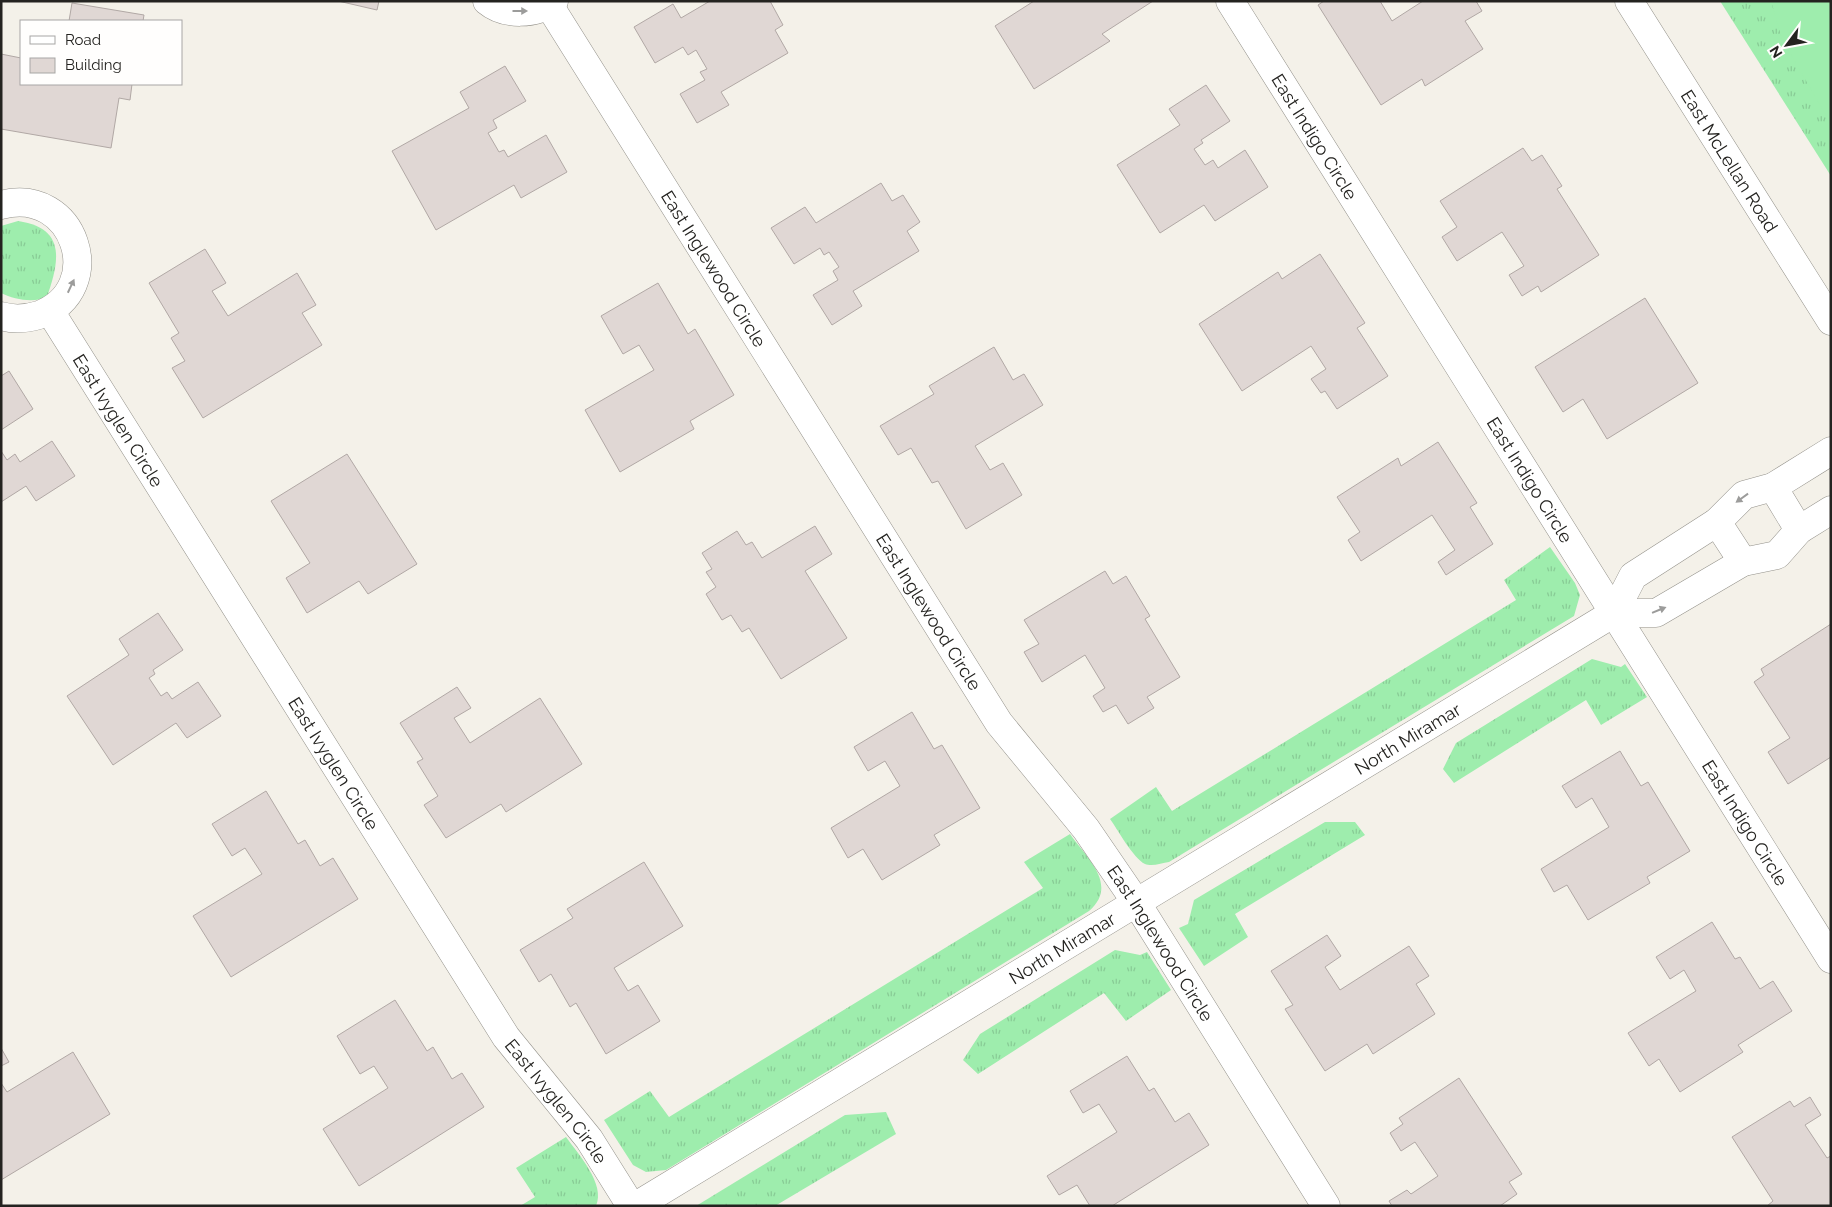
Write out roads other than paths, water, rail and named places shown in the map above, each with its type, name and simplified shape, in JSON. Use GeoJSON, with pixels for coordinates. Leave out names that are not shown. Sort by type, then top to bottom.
{"type":"FeatureCollection","features":[{"type":"Feature","properties":{"kind":"street","name":"East Inglewood Circle"},"geometry":{"type":"LineString","coordinates":[[487,1],[510,11],[530,11],[551,3],[999,723],[1086,829],[1136,902],[1326,1206]]}},
{"type":"Feature","properties":{"kind":"street","name":"East Indigo Circle"},"geometry":{"type":"LineString","coordinates":[[1230,1],[1831,958]]}},
{"type":"Feature","properties":{"kind":"street","name":"East McLellan Road"},"geometry":{"type":"LineString","coordinates":[[1629,1],[1831,321]]}},
{"type":"Feature","properties":{"kind":"street"},"geometry":{"type":"LineString","coordinates":[[1,205],[22,202],[40,206],[56,215],[69,230],[76,248],[77,267],[72,285],[62,301],[50,311],[28,319],[1,316]]}},
{"type":"Feature","properties":{"kind":"street","name":"East Ivyglen Circle"},"geometry":{"type":"LineString","coordinates":[[50,311],[506,1037],[589,1138],[631,1206]]}},
{"type":"Feature","properties":{"kind":"street"},"geometry":{"type":"LineString","coordinates":[[1831,451],[1773,487],[1744,495],[1717,522],[1633,576],[1614,613],[1656,614],[1742,562],[1777,555],[1800,530],[1831,510]]}},
{"type":"Feature","properties":{"kind":"street"},"geometry":{"type":"LineString","coordinates":[[1773,487],[1800,530]]}},
{"type":"Feature","properties":{"kind":"street"},"geometry":{"type":"LineString","coordinates":[[1717,522],[1742,562]]}},
{"type":"Feature","properties":{"kind":"street","name":"North Miramar"},"geometry":{"type":"LineString","coordinates":[[636,1206],[1614,613]]}}]}
